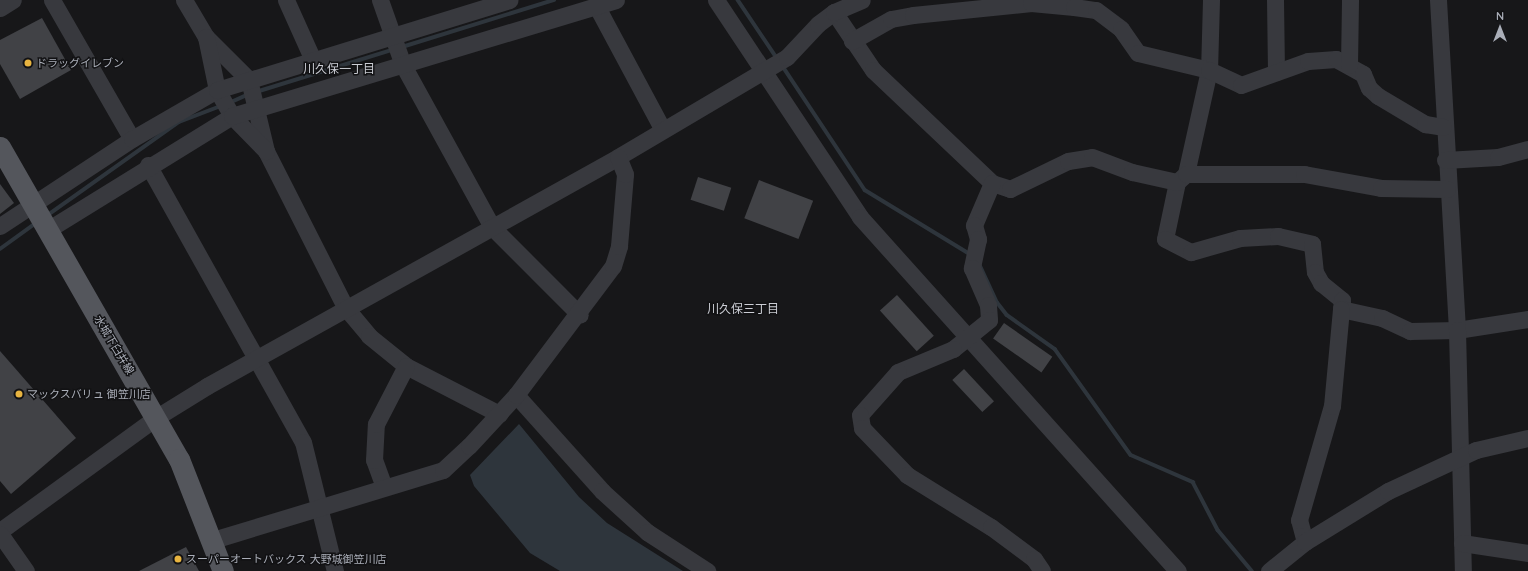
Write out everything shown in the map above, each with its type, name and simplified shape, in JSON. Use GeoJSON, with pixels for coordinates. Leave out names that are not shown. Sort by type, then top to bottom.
{"type":"FeatureCollection","features":[{"type":"Feature","properties":{"kind":"main road","name":"水城下臼井線"},"geometry":{"type":"LineString","coordinates":[[0,148],[49,229],[157,417],[179,459],[213,540],[223,571]]}},
{"type":"Feature","properties":{"kind":"street"},"geometry":{"type":"LineString","coordinates":[[0,8],[13,0]]}},
{"type":"Feature","properties":{"kind":"street"},"geometry":{"type":"LineString","coordinates":[[52,0],[132,138]]}},
{"type":"Feature","properties":{"kind":"street"},"geometry":{"type":"LineString","coordinates":[[184,0],[206,37],[249,80],[257,108],[266,151],[345,307],[369,336],[406,366],[499,414]]}},
{"type":"Feature","properties":{"kind":"street"},"geometry":{"type":"LineString","coordinates":[[286,0],[313,60]]}},
{"type":"Feature","properties":{"kind":"street"},"geometry":{"type":"LineString","coordinates":[[380,0],[402,64],[492,227],[580,314]]}},
{"type":"Feature","properties":{"kind":"street"},"geometry":{"type":"LineString","coordinates":[[0,226],[33,202],[132,138],[217,90],[313,60],[394,38],[475,5],[509,0]]}},
{"type":"Feature","properties":{"kind":"street"},"geometry":{"type":"LineString","coordinates":[[49,229],[148,165],[232,116],[597,7],[616,0]]}},
{"type":"Feature","properties":{"kind":"street"},"geometry":{"type":"LineString","coordinates":[[716,0],[774,64],[860,217],[967,339],[1178,571]]}},
{"type":"Feature","properties":{"kind":"street"},"geometry":{"type":"LineString","coordinates":[[0,530],[157,417],[253,358],[618,157],[662,128],[774,64],[834,12],[862,0]]}},
{"type":"Feature","properties":{"kind":"street"},"geometry":{"type":"LineString","coordinates":[[1211,0],[1209,70],[1165,239],[1191,252],[1240,238],[1278,236],[1312,244],[1315,272],[1321,283],[1342,300],[1332,406],[1298,520],[1305,542]]}},
{"type":"Feature","properties":{"kind":"street"},"geometry":{"type":"LineString","coordinates":[[1275,0],[1276,72]]}},
{"type":"Feature","properties":{"kind":"street"},"geometry":{"type":"LineString","coordinates":[[1349,64],[1350,0]]}},
{"type":"Feature","properties":{"kind":"street"},"geometry":{"type":"LineString","coordinates":[[1438,0],[1443,127],[1457,330],[1463,571]]}},
{"type":"Feature","properties":{"kind":"street"},"geometry":{"type":"LineString","coordinates":[[852,41],[891,19],[1031,3],[1096,10],[1121,29],[1138,53],[1209,70],[1241,85],[1276,72],[1320,59],[1349,64],[1363,74],[1369,88],[1378,96],[1425,124],[1443,127]]}},
{"type":"Feature","properties":{"kind":"street"},"geometry":{"type":"LineString","coordinates":[[597,7],[662,128]]}},
{"type":"Feature","properties":{"kind":"street"},"geometry":{"type":"LineString","coordinates":[[834,12],[852,41],[873,70],[992,183],[1010,189],[1068,161],[1092,157],[1132,172],[1182,178],[1304,174],[1381,188],[1447,189]]}},
{"type":"Feature","properties":{"kind":"street"},"geometry":{"type":"LineString","coordinates":[[206,37],[217,90],[232,116],[266,151]]}},
{"type":"Feature","properties":{"kind":"street"},"geometry":{"type":"LineString","coordinates":[[1445,160],[1498,157],[1528,149]]}},
{"type":"Feature","properties":{"kind":"street"},"geometry":{"type":"LineString","coordinates":[[213,540],[443,470],[516,395],[604,283],[619,246],[625,174],[618,157]]}},
{"type":"Feature","properties":{"kind":"street"},"geometry":{"type":"LineString","coordinates":[[148,165],[253,358],[303,442],[335,571]]}},
{"type":"Feature","properties":{"kind":"street"},"geometry":{"type":"LineString","coordinates":[[992,183],[976,215],[976,248],[972,268],[988,305],[989,320],[953,349],[898,372],[860,415],[862,428],[907,475],[991,527],[1034,560],[1042,571]]}},
{"type":"Feature","properties":{"kind":"street"},"geometry":{"type":"LineString","coordinates":[[1341,310],[1382,318],[1410,331],[1457,330],[1528,319]]}},
{"type":"Feature","properties":{"kind":"street"},"geometry":{"type":"LineString","coordinates":[[384,487],[374,460],[376,424],[406,366]]}},
{"type":"Feature","properties":{"kind":"street"},"geometry":{"type":"LineString","coordinates":[[516,395],[602,491],[647,532],[707,571]]}},
{"type":"Feature","properties":{"kind":"street"},"geometry":{"type":"LineString","coordinates":[[1269,571],[1305,542],[1388,491],[1460,456],[1528,438]]}},
{"type":"Feature","properties":{"kind":"street"},"geometry":{"type":"LineString","coordinates":[[0,534],[26,571]]}},
{"type":"Feature","properties":{"kind":"street"},"geometry":{"type":"LineString","coordinates":[[1462,543],[1528,553]]}},
{"type":"Feature","properties":{"kind":"shaded area"},"geometry":{"type":"Polygon","coordinates":[[[519,424],[579,497],[607,523],[683,571],[560,571],[530,553],[474,486],[470,475],[519,424]]]}},
{"type":"Feature","properties":{"kind":"building"},"geometry":{"type":"Polygon","coordinates":[[[42,18],[71,70],[20,99],[0,64],[0,40],[42,18]]]}},
{"type":"Feature","properties":{"kind":"building"},"geometry":{"type":"Polygon","coordinates":[[[698,177],[731,188],[724,211],[691,200],[698,177]]]}},
{"type":"Feature","properties":{"kind":"building"},"geometry":{"type":"Polygon","coordinates":[[[759,180],[813,201],[798,239],[744,218],[759,180]]]}},
{"type":"Feature","properties":{"kind":"building"},"geometry":{"type":"Polygon","coordinates":[[[0,184],[14,203],[0,214],[0,184]]]}},
{"type":"Feature","properties":{"kind":"building"},"geometry":{"type":"Polygon","coordinates":[[[897,295],[934,336],[917,351],[880,310],[897,295]]]}},
{"type":"Feature","properties":{"kind":"building"},"geometry":{"type":"Polygon","coordinates":[[[1004,323],[1052,357],[1041,372],[993,339],[1004,323]]]}},
{"type":"Feature","properties":{"kind":"building","name":"マックスバリュ 御笠川店"},"geometry":{"type":"Polygon","coordinates":[[[0,351],[76,438],[11,494],[0,481],[0,351]]]}},
{"type":"Feature","properties":{"kind":"building"},"geometry":{"type":"Polygon","coordinates":[[[964,369],[994,401],[982,412],[952,380],[964,369]]]}},
{"type":"Feature","properties":{"kind":"building","name":"スーパーオートバックス 大野城御笠川店"},"geometry":{"type":"Polygon","coordinates":[[[186,547],[199,571],[139,571],[186,547]]]}},
{"type":"Feature","properties":{"kind":"waterway"},"geometry":{"type":"LineString","coordinates":[[402,47],[554,0]]}},
{"type":"Feature","properties":{"kind":"waterway"},"geometry":{"type":"LineString","coordinates":[[738,0],[777,58]]}},
{"type":"Feature","properties":{"kind":"waterway"},"geometry":{"type":"LineString","coordinates":[[256,92],[392,50]]}},
{"type":"Feature","properties":{"kind":"waterway"},"geometry":{"type":"LineString","coordinates":[[782,65],[865,190],[970,254]]}},
{"type":"Feature","properties":{"kind":"waterway"},"geometry":{"type":"LineString","coordinates":[[229,103],[247,95]]}},
{"type":"Feature","properties":{"kind":"waterway"},"geometry":{"type":"LineString","coordinates":[[48,215],[179,122],[221,106]]}},
{"type":"Feature","properties":{"kind":"waterway"},"geometry":{"type":"LineString","coordinates":[[0,249],[36,223]]}},
{"type":"Feature","properties":{"kind":"waterway"},"geometry":{"type":"LineString","coordinates":[[979,263],[997,302],[1007,315],[1055,349],[1131,455],[1193,482],[1218,530],[1252,571]]}},
{"type":"Feature","properties":{"kind":"place","name":"ドラッグイレブン"},"geometry":{"type":"Point","coordinates":[28,63]}},
{"type":"Feature","properties":{"kind":"place","name":"マックスバリュ 御笠川店"},"geometry":{"type":"Point","coordinates":[19,394]}},
{"type":"Feature","properties":{"kind":"place","name":"スーパーオートバックス 大野城御笠川店"},"geometry":{"type":"Point","coordinates":[178,559]}},
{"type":"Feature","properties":{"kind":"district","name":"川久保一丁目"},"geometry":{"type":"Point","coordinates":[339,69]}},
{"type":"Feature","properties":{"kind":"district","name":"川久保三丁目"},"geometry":{"type":"Point","coordinates":[743,309]}}]}
